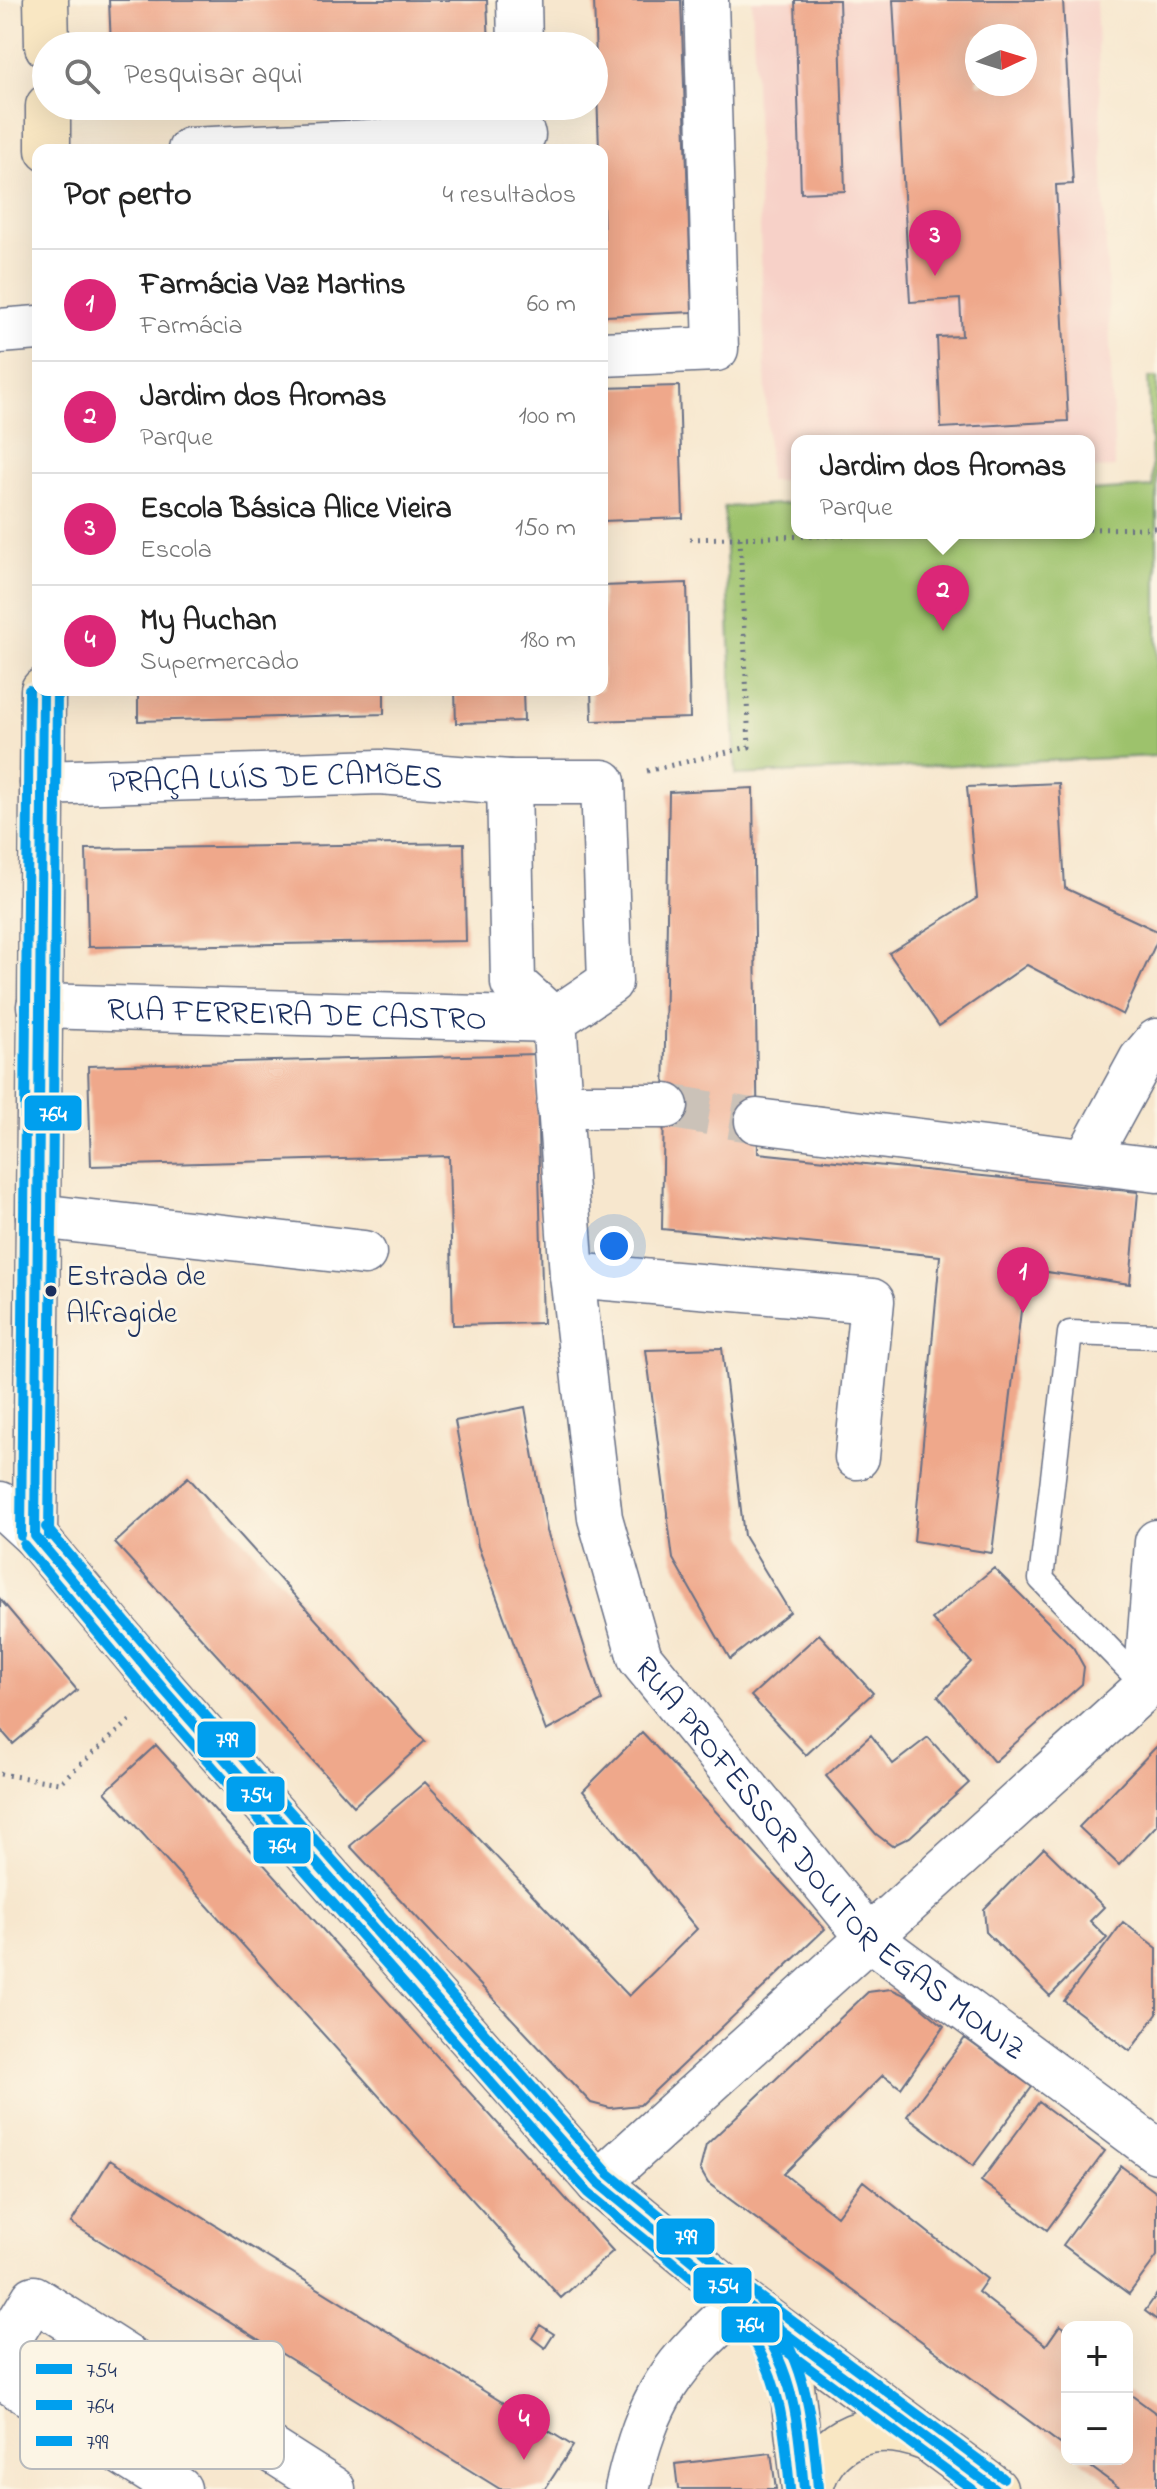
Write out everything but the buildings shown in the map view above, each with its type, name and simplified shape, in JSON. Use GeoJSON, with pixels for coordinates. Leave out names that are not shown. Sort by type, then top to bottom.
{"type":"FeatureCollection","features":[{"type":"Feature","properties":{"kind":"street"},"geometry":{"type":"LineString","coordinates":[[46,0],[47,32]]}},
{"type":"Feature","properties":{"kind":"street"},"geometry":{"type":"LineString","coordinates":[[519,0],[520,32]]}},
{"type":"Feature","properties":{"kind":"street"},"geometry":{"type":"LineString","coordinates":[[608,354],[716,349],[706,0]]}},
{"type":"Feature","properties":{"kind":"street"},"geometry":{"type":"LineString","coordinates":[[48,120],[48,144]]}},
{"type":"Feature","properties":{"kind":"street"},"geometry":{"type":"LineString","coordinates":[[290,144],[523,130]]}},
{"type":"Feature","properties":{"kind":"street"},"geometry":{"type":"LineString","coordinates":[[0,331],[32,328]]}},
{"type":"Feature","properties":{"kind":"street"},"geometry":{"type":"LineString","coordinates":[[35,1536],[43,696]]}},
{"type":"Feature","properties":{"kind":"street","name":"PRAÇA LUÍS DE CAMÕES"},"geometry":{"type":"LineString","coordinates":[[42,783],[380,772],[509,782]]}},
{"type":"Feature","properties":{"kind":"street"},"geometry":{"type":"LineString","coordinates":[[509,782],[603,782],[610,982],[554,1020],[513,983],[509,782]]}},
{"type":"Feature","properties":{"kind":"street","name":"RUA FERREIRA DE CASTRO"},"geometry":{"type":"LineString","coordinates":[[39,1006],[554,1020]]}},
{"type":"Feature","properties":{"kind":"street","name":"RUA PROFESSOR DOUTOR EGAS MONIZ"},"geometry":{"type":"LineString","coordinates":[[554,1020],[572,1275],[600,1518],[640,1658],[869,1938],[1157,2151]]}},
{"type":"Feature","properties":{"kind":"street"},"geometry":{"type":"LineString","coordinates":[[1086,1161],[1141,1060],[1157,1041]]}},
{"type":"Feature","properties":{"kind":"street"},"geometry":{"type":"LineString","coordinates":[[559,1106],[666,1106]]}},
{"type":"Feature","properties":{"kind":"street"},"geometry":{"type":"LineString","coordinates":[[757,1121],[1157,1170]]}},
{"type":"Feature","properties":{"kind":"street"},"geometry":{"type":"LineString","coordinates":[[38,1216],[364,1253]]}},
{"type":"Feature","properties":{"kind":"street"},"geometry":{"type":"LineString","coordinates":[[572,1275],[872,1301],[857,1457]]}},
{"type":"Feature","properties":{"kind":"street"},"geometry":{"type":"LineString","coordinates":[[0,1504],[35,1536],[165,1691],[598,2183],[743,2302],[995,2489]]}},
{"type":"Feature","properties":{"kind":"street"},"geometry":{"type":"LineString","coordinates":[[598,2183],[869,1938],[1152,1691],[1157,1542]]}},
{"type":"Feature","properties":{"kind":"street"},"geometry":{"type":"LineString","coordinates":[[0,2354],[34,2298],[101,2341]]}},
{"type":"Feature","properties":{"kind":"street"},"geometry":{"type":"LineString","coordinates":[[627,2489],[640,2432],[676,2365],[743,2302]]}},
{"type":"Feature","properties":{"kind":"street"},"geometry":{"type":"LineString","coordinates":[[743,2302],[766,2326],[791,2378],[804,2489]]}},
{"type":"Feature","properties":{"kind":"street"},"geometry":{"type":"LineString","coordinates":[[0,2376],[20,2389]]}},
{"type":"Feature","properties":{"kind":"street"},"geometry":{"type":"LineString","coordinates":[[811,2489],[818,2464],[835,2444],[850,2435],[871,2430],[908,2433],[936,2446]]}},
{"type":"Feature","properties":{"kind":"street"},"geometry":{"type":"LineString","coordinates":[[284,2458],[333,2489]]}},
{"type":"Feature","properties":{"kind":"street"},"geometry":{"type":"LineString","coordinates":[[147,2469],[179,2489]]}},
{"type":"Feature","properties":{"kind":"lane"},"geometry":{"type":"LineString","coordinates":[[1152,1691],[1041,1579],[1070,1333],[1157,1336]]}},
{"type":"Feature","properties":{"kind":"path"},"geometry":{"type":"LineString","coordinates":[[1095,529],[1157,528]]}},
{"type":"Feature","properties":{"kind":"path"},"geometry":{"type":"LineString","coordinates":[[690,539],[791,537]]}},
{"type":"Feature","properties":{"kind":"path"},"geometry":{"type":"LineString","coordinates":[[603,782],[749,747],[740,538]]}},
{"type":"Feature","properties":{"kind":"path"},"geometry":{"type":"LineString","coordinates":[[0,1774],[59,1783],[165,1691]]}},
{"type":"Feature","properties":{"kind":"shaded area"},"geometry":{"type":"Polygon","coordinates":[[[752,0],[1096,0],[1115,468],[1095,469],[1095,435],[791,435],[791,480],[769,481],[752,0]]]}},
{"type":"Feature","properties":{"kind":"green space"},"geometry":{"type":"Polygon","coordinates":[[[1148,378],[1157,378],[1157,756],[736,775],[724,507],[791,503],[791,539],[1095,539],[1095,491],[1153,487],[1148,378]]]}},
{"type":"Feature","properties":{"kind":"tunnel"},"geometry":{"type":"LineString","coordinates":[[666,1106],[757,1121]]}},
{"type":"Feature","properties":{"kind":"transit line","name":"799"},"geometry":{"type":"LineString","coordinates":[[21,1536],[29,690]]}},
{"type":"Feature","properties":{"kind":"transit line","name":"754"},"geometry":{"type":"LineString","coordinates":[[35,1536],[43,696]]}},
{"type":"Feature","properties":{"kind":"transit line","name":"764"},"geometry":{"type":"LineString","coordinates":[[49,1536],[57,696]]}},
{"type":"Feature","properties":{"kind":"transit line","name":"799"},"geometry":{"type":"LineString","coordinates":[[46,1527],[176,1682],[608,2173],[752,2291],[1003,2478]]}},
{"type":"Feature","properties":{"kind":"transit line","name":"754"},"geometry":{"type":"LineString","coordinates":[[35,1536],[165,1691],[598,2183],[743,2302],[995,2489]]}},
{"type":"Feature","properties":{"kind":"transit line","name":"764"},"geometry":{"type":"LineString","coordinates":[[24,1545],[154,1700],[588,2193],[735,2313],[972,2489]]}},
{"type":"Feature","properties":{"kind":"transit line","name":"799"},"geometry":{"type":"LineString","coordinates":[[756,2295],[786,2340],[804,2386],[818,2488]]}},
{"type":"Feature","properties":{"kind":"transit line","name":"754"},"geometry":{"type":"LineString","coordinates":[[745,2304],[774,2348],[783,2369],[795,2414],[804,2489]]}},
{"type":"Feature","properties":{"kind":"transit line","name":"764"},"geometry":{"type":"LineString","coordinates":[[734,2313],[750,2334],[771,2375],[782,2418],[790,2489]]}},
{"type":"Feature","properties":{"kind":"place","name":"Escola Básica Alice Vieira"},"geometry":{"type":"Point","coordinates":[935,276]}},
{"type":"Feature","properties":{"kind":"place","name":"Jardim dos Aromas"},"geometry":{"type":"Point","coordinates":[943,631]}},
{"type":"Feature","properties":{"kind":"place","name":"Estrada de Alfragide"},"geometry":{"type":"Point","coordinates":[51,1291]}},
{"type":"Feature","properties":{"kind":"place","name":"Farmácia Vaz Martins"},"geometry":{"type":"Point","coordinates":[1023,1313]}},
{"type":"Feature","properties":{"kind":"place","name":"My Auchan"},"geometry":{"type":"Point","coordinates":[524,2460]}}]}
